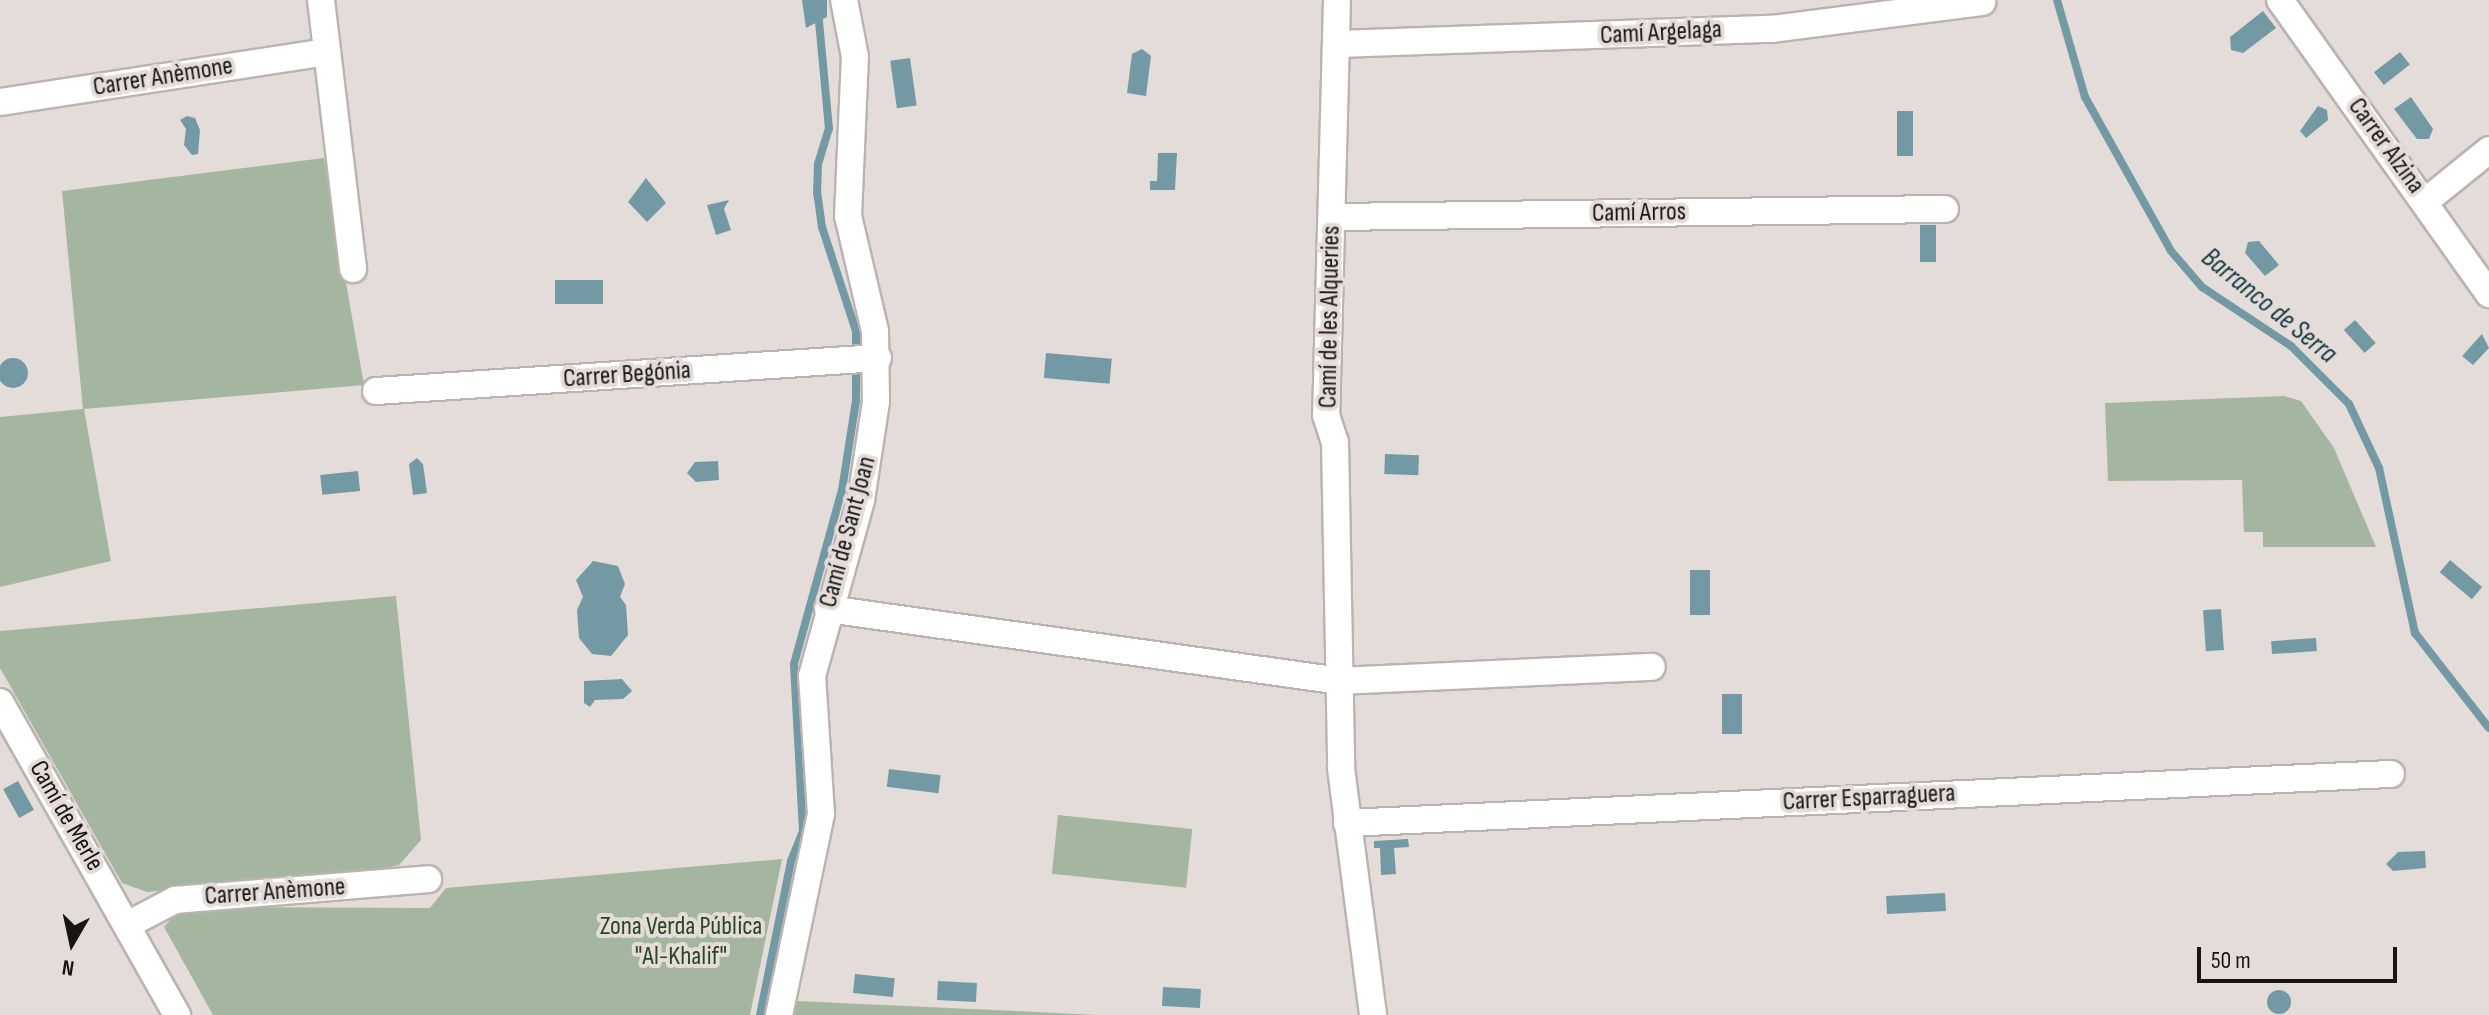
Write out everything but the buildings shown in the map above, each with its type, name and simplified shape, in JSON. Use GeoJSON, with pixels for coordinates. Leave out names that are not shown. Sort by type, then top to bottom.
{"type":"FeatureCollection","features":[{"type":"Feature","properties":{"kind":"street"},"geometry":{"type":"LineString","coordinates":[[321,0],[353,269]]}},
{"type":"Feature","properties":{"kind":"street","name":"Camí de Sant Joan"},"geometry":{"type":"LineString","coordinates":[[779,1015],[821,814],[811,688],[828,609],[869,467],[878,358],[870,301],[848,216],[855,57],[844,0]]}},
{"type":"Feature","properties":{"kind":"street","name":"Camí de les Alqueries"},"geometry":{"type":"LineString","coordinates":[[1337,0],[1326,415],[1335,442],[1340,681],[1347,823],[1373,1015]]}},
{"type":"Feature","properties":{"kind":"street","name":"Carrer Alzina"},"geometry":{"type":"LineString","coordinates":[[2280,0],[2426,201],[2489,294]]}},
{"type":"Feature","properties":{"kind":"street","name":"Camí Argelaga"},"geometry":{"type":"LineString","coordinates":[[1337,44],[1772,29],[1982,2]]}},
{"type":"Feature","properties":{"kind":"street","name":"Carrer Anèmone"},"geometry":{"type":"LineString","coordinates":[[0,102],[326,52]]}},
{"type":"Feature","properties":{"kind":"street"},"geometry":{"type":"LineString","coordinates":[[2426,201],[2489,150]]}},
{"type":"Feature","properties":{"kind":"street","name":"Camí Arros"},"geometry":{"type":"LineString","coordinates":[[1333,217],[1945,209]]}},
{"type":"Feature","properties":{"kind":"street","name":"Carrer Begónia"},"geometry":{"type":"LineString","coordinates":[[376,391],[878,358]]}},
{"type":"Feature","properties":{"kind":"street"},"geometry":{"type":"LineString","coordinates":[[828,609],[1340,681],[1652,667]]}},
{"type":"Feature","properties":{"kind":"street","name":"Camí de Merle"},"geometry":{"type":"LineString","coordinates":[[0,702],[177,1015]]}},
{"type":"Feature","properties":{"kind":"street","name":"Carrer Esparraguera"},"geometry":{"type":"LineString","coordinates":[[1347,823],[2391,774]]}},
{"type":"Feature","properties":{"kind":"street","name":"Carrer Anèmone"},"geometry":{"type":"LineString","coordinates":[[127,925],[175,900],[428,879]]}},
{"type":"Feature","properties":{"kind":"green space"},"geometry":{"type":"Polygon","coordinates":[[[324,158],[364,385],[84,409],[111,561],[0,587],[0,417],[83,409],[62,191],[324,158]]]}},
{"type":"Feature","properties":{"kind":"green space"},"geometry":{"type":"Polygon","coordinates":[[[2284,396],[2301,401],[2334,448],[2376,547],[2263,547],[2263,532],[2244,532],[2242,480],[2108,481],[2105,403],[2284,396]]]}},
{"type":"Feature","properties":{"kind":"green space"},"geometry":{"type":"Polygon","coordinates":[[[396,596],[421,840],[399,865],[373,871],[147,892],[122,883],[0,668],[0,631],[396,596]]]}},
{"type":"Feature","properties":{"kind":"green space"},"geometry":{"type":"Polygon","coordinates":[[[1058,815],[1192,829],[1186,888],[1052,874],[1058,815]]]}},
{"type":"Feature","properties":{"kind":"green space","name":"Zona Verda Pública \"Al-Khalif\""},"geometry":{"type":"Polygon","coordinates":[[[782,859],[750,1015],[213,1015],[164,927],[177,912],[191,907],[430,908],[446,888],[782,859]]]}},
{"type":"Feature","properties":{"kind":"green space"},"geometry":{"type":"Polygon","coordinates":[[[796,1001],[1015,1011],[1097,1015],[793,1015],[796,1001]]]}},
{"type":"Feature","properties":{"kind":"water"},"geometry":{"type":"Polygon","coordinates":[[[802,0],[827,0],[827,17],[806,28],[802,0]]]}},
{"type":"Feature","properties":{"kind":"water"},"geometry":{"type":"Polygon","coordinates":[[[2263,11],[2276,28],[2243,53],[2231,50],[2230,37],[2263,11]]]}},
{"type":"Feature","properties":{"kind":"water"},"geometry":{"type":"Polygon","coordinates":[[[1142,49],[1151,56],[1146,96],[1127,93],[1132,54],[1142,49]]]}},
{"type":"Feature","properties":{"kind":"water"},"geometry":{"type":"Polygon","coordinates":[[[2400,52],[2410,65],[2384,85],[2374,72],[2400,52]]]}},
{"type":"Feature","properties":{"kind":"water"},"geometry":{"type":"Polygon","coordinates":[[[910,58],[917,106],[897,108],[890,61],[910,58]]]}},
{"type":"Feature","properties":{"kind":"water"},"geometry":{"type":"Polygon","coordinates":[[[2411,97],[2433,129],[2429,139],[2417,139],[2394,109],[2411,97]]]}},
{"type":"Feature","properties":{"kind":"water"},"geometry":{"type":"Polygon","coordinates":[[[2318,106],[2327,110],[2328,120],[2306,138],[2300,131],[2318,106]]]}},
{"type":"Feature","properties":{"kind":"water"},"geometry":{"type":"Polygon","coordinates":[[[1897,111],[1913,111],[1913,156],[1897,156],[1897,111]]]}},
{"type":"Feature","properties":{"kind":"water"},"geometry":{"type":"Polygon","coordinates":[[[187,116],[195,118],[200,130],[198,154],[192,155],[184,145],[186,129],[180,120],[187,116]]]}},
{"type":"Feature","properties":{"kind":"water"},"geometry":{"type":"Polygon","coordinates":[[[1158,153],[1177,153],[1175,190],[1150,190],[1150,181],[1157,181],[1158,153]]]}},
{"type":"Feature","properties":{"kind":"water"},"geometry":{"type":"Polygon","coordinates":[[[646,178],[666,203],[647,222],[628,202],[646,178]]]}},
{"type":"Feature","properties":{"kind":"water"},"geometry":{"type":"Polygon","coordinates":[[[729,200],[724,209],[731,230],[716,235],[707,205],[729,200]]]}},
{"type":"Feature","properties":{"kind":"water"},"geometry":{"type":"Polygon","coordinates":[[[1920,225],[1936,225],[1936,262],[1920,262],[1920,225]]]}},
{"type":"Feature","properties":{"kind":"water"},"geometry":{"type":"Polygon","coordinates":[[[2259,241],[2279,265],[2265,276],[2245,253],[2248,242],[2259,241]]]}},
{"type":"Feature","properties":{"kind":"water"},"geometry":{"type":"Polygon","coordinates":[[[555,280],[603,280],[603,304],[555,304],[555,280]]]}},
{"type":"Feature","properties":{"kind":"water"},"geometry":{"type":"Polygon","coordinates":[[[2355,320],[2376,343],[2365,353],[2344,330],[2355,320]]]}},
{"type":"Feature","properties":{"kind":"water"},"geometry":{"type":"Polygon","coordinates":[[[2482,334],[2489,348],[2473,365],[2462,356],[2482,334]]]}},
{"type":"Feature","properties":{"kind":"water"},"geometry":{"type":"Polygon","coordinates":[[[1046,353],[1112,359],[1110,384],[1044,378],[1046,353]]]}},
{"type":"Feature","properties":{"kind":"water"},"geometry":{"type":"Polygon","coordinates":[[[13,358],[19,359],[27,367],[27,379],[19,387],[13,388],[7,387],[-1,379],[-2,373],[-1,367],[7,359],[13,358]]]}},
{"type":"Feature","properties":{"kind":"water"},"geometry":{"type":"Polygon","coordinates":[[[1385,454],[1419,455],[1418,475],[1384,474],[1385,454]]]}},
{"type":"Feature","properties":{"kind":"water"},"geometry":{"type":"Polygon","coordinates":[[[417,458],[423,464],[427,493],[413,495],[409,464],[417,458]]]}},
{"type":"Feature","properties":{"kind":"water"},"geometry":{"type":"Polygon","coordinates":[[[718,461],[719,480],[696,482],[687,473],[695,462],[718,461]]]}},
{"type":"Feature","properties":{"kind":"water"},"geometry":{"type":"Polygon","coordinates":[[[358,471],[360,491],[322,495],[320,475],[358,471]]]}},
{"type":"Feature","properties":{"kind":"water"},"geometry":{"type":"Polygon","coordinates":[[[2450,560],[2482,587],[2472,599],[2440,572],[2450,560]]]}},
{"type":"Feature","properties":{"kind":"water"},"geometry":{"type":"Polygon","coordinates":[[[593,561],[618,566],[625,584],[620,597],[626,605],[628,635],[611,656],[592,654],[579,638],[577,610],[583,597],[576,580],[593,561]]]}},
{"type":"Feature","properties":{"kind":"water"},"geometry":{"type":"Polygon","coordinates":[[[1690,570],[1710,570],[1710,615],[1690,615],[1690,570]]]}},
{"type":"Feature","properties":{"kind":"water"},"geometry":{"type":"Polygon","coordinates":[[[2221,609],[2224,650],[2206,651],[2203,610],[2221,609]]]}},
{"type":"Feature","properties":{"kind":"water"},"geometry":{"type":"Polygon","coordinates":[[[2316,638],[2317,651],[2272,654],[2271,641],[2316,638]]]}},
{"type":"Feature","properties":{"kind":"water"},"geometry":{"type":"Polygon","coordinates":[[[622,679],[632,691],[623,699],[595,700],[590,707],[584,703],[584,681],[622,679]]]}},
{"type":"Feature","properties":{"kind":"water"},"geometry":{"type":"Polygon","coordinates":[[[1722,694],[1742,694],[1742,734],[1722,734],[1722,694]]]}},
{"type":"Feature","properties":{"kind":"water"},"geometry":{"type":"Polygon","coordinates":[[[889,769],[941,775],[938,793],[887,787],[889,769]]]}},
{"type":"Feature","properties":{"kind":"water"},"geometry":{"type":"Polygon","coordinates":[[[18,781],[34,810],[19,818],[3,789],[18,781]]]}},
{"type":"Feature","properties":{"kind":"water"},"geometry":{"type":"Polygon","coordinates":[[[1408,839],[1409,847],[1394,848],[1396,874],[1381,875],[1380,848],[1374,848],[1374,841],[1408,839]]]}},
{"type":"Feature","properties":{"kind":"water"},"geometry":{"type":"Polygon","coordinates":[[[2425,851],[2426,868],[2393,871],[2386,864],[2398,852],[2425,851]]]}},
{"type":"Feature","properties":{"kind":"water"},"geometry":{"type":"Polygon","coordinates":[[[1945,893],[1946,911],[1887,914],[1886,896],[1945,893]]]}},
{"type":"Feature","properties":{"kind":"water"},"geometry":{"type":"Polygon","coordinates":[[[855,974],[895,978],[893,997],[853,993],[855,974]]]}},
{"type":"Feature","properties":{"kind":"water"},"geometry":{"type":"Polygon","coordinates":[[[938,981],[977,983],[976,1002],[937,1000],[938,981]]]}},
{"type":"Feature","properties":{"kind":"water"},"geometry":{"type":"Polygon","coordinates":[[[1163,987],[1201,989],[1200,1008],[1162,1006],[1163,987]]]}},
{"type":"Feature","properties":{"kind":"water"},"geometry":{"type":"Polygon","coordinates":[[[2274,990],[2284,990],[2291,997],[2291,1007],[2284,1014],[2274,1014],[2267,1007],[2267,997],[2274,990]]]}},
{"type":"Feature","properties":{"kind":"waterway"},"geometry":{"type":"LineString","coordinates":[[760,1015],[791,861],[803,831],[794,664],[842,490],[856,401],[856,331],[822,227],[817,193],[818,164],[829,129],[817,0]]}},
{"type":"Feature","properties":{"kind":"waterway","name":"Barranco de Serra"},"geometry":{"type":"LineString","coordinates":[[2057,0],[2085,97],[2171,251],[2202,287],[2291,346],[2349,404],[2379,468],[2415,633],[2489,728]]}}]}
